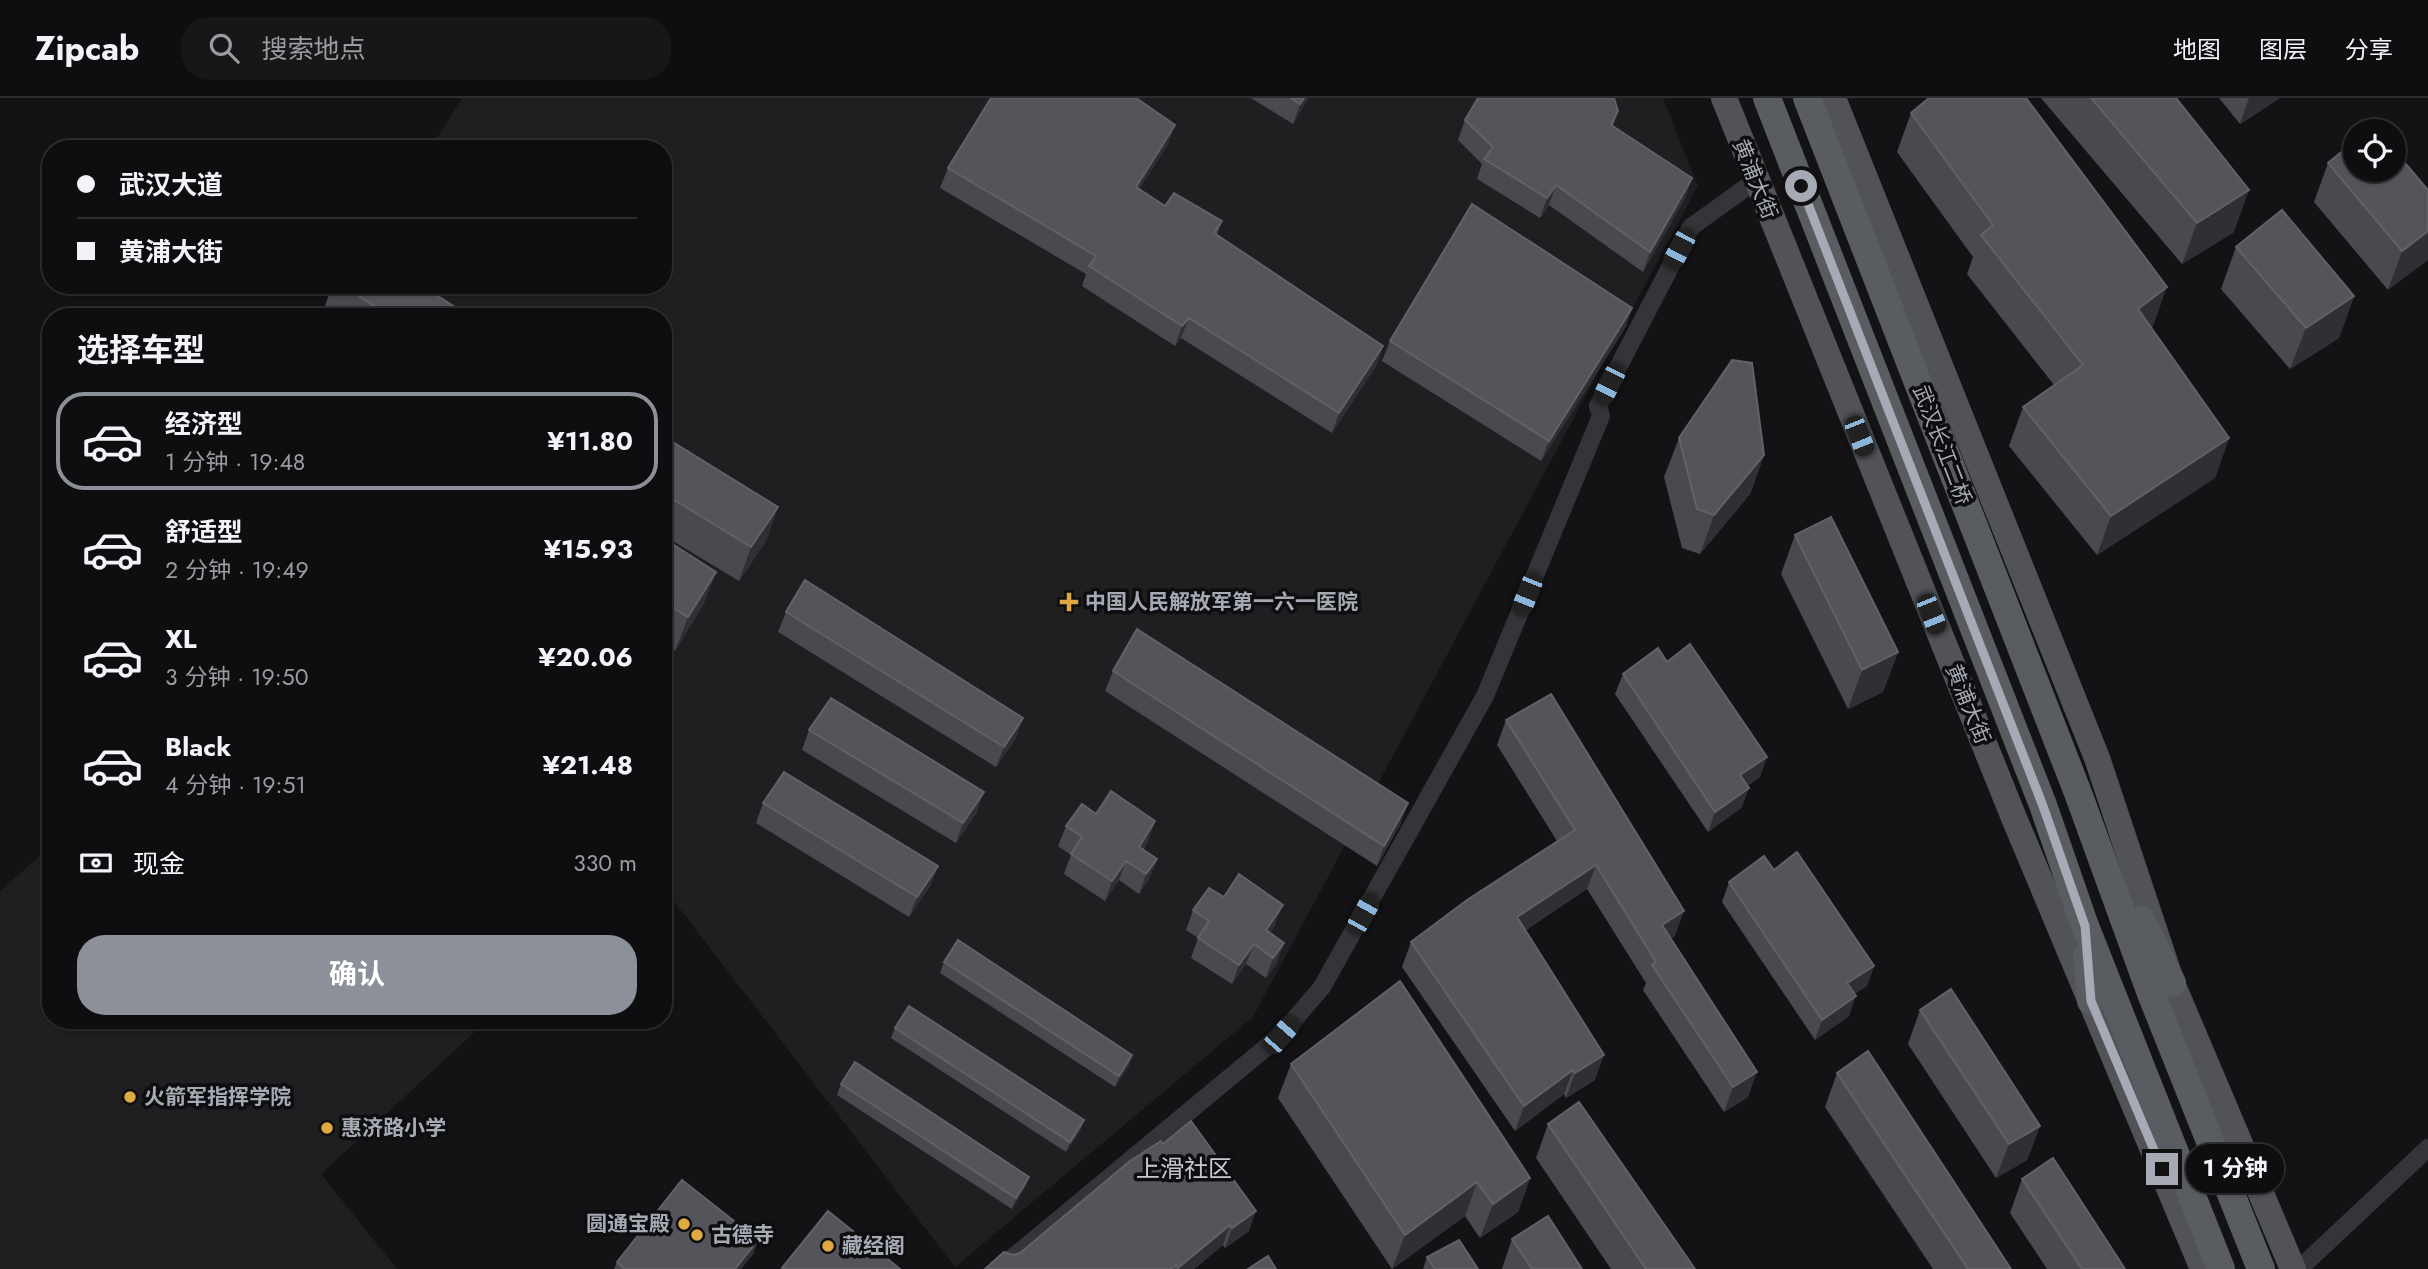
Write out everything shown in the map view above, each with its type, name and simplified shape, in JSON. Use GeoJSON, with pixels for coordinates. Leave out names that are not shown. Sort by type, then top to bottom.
{"type":"FeatureCollection","features":[{"type":"Feature","properties":{"kind":"highway"},"geometry":{"type":"LineString","coordinates":[[1767,98],[2043,806],[2085,926],[2221,1269]]}},
{"type":"Feature","properties":{"kind":"highway","name":"武汉长江二桥"},"geometry":{"type":"LineString","coordinates":[[1807,98],[2078,793]]}},
{"type":"Feature","properties":{"kind":"highway"},"geometry":{"type":"LineString","coordinates":[[2078,793],[2172,983]]}},
{"type":"Feature","properties":{"kind":"highway"},"geometry":{"type":"LineString","coordinates":[[2078,793],[2150,991],[2261,1269]]}},
{"type":"Feature","properties":{"kind":"highway"},"geometry":{"type":"LineString","coordinates":[[2085,926],[2091,1001]]}},
{"type":"Feature","properties":{"kind":"main road","name":"黄浦大街"},"geometry":{"type":"LineString","coordinates":[[1724,98],[2014,818],[2203,1269]]}},
{"type":"Feature","properties":{"kind":"main road"},"geometry":{"type":"LineString","coordinates":[[1833,98],[2097,758],[2172,983],[2293,1269]]}},
{"type":"Feature","properties":{"kind":"street"},"geometry":{"type":"LineString","coordinates":[[1005,1264],[1281,1035],[1322,987],[1485,696],[1601,416],[1598,406],[1691,227],[1755,180]]}},
{"type":"Feature","properties":{"kind":"street"},"geometry":{"type":"LineString","coordinates":[[2299,1269],[2428,1148]]}},
{"type":"Feature","properties":{"kind":"shaded area","name":"中国人民解放军第一六一医院"},"geometry":{"type":"Polygon","coordinates":[[[462,98],[1663,98],[1698,186],[1253,1017],[955,1267],[672,899],[672,308],[330,308],[338,294],[672,294],[672,140],[436,140],[462,98]]]}},
{"type":"Feature","properties":{"kind":"shaded area","name":"火箭军指挥学院"},"geometry":{"type":"Polygon","coordinates":[[[42,854],[42,1029],[478,1029],[321,1174],[397,1269],[0,1269],[0,891],[42,854]]]}},
{"type":"Feature","properties":{"kind":"building"},"geometry":{"type":"Polygon","coordinates":[[[991,98],[1136,98],[1175,125],[1136,187],[1165,206],[1174,193],[1222,221],[1214,233],[1383,346],[1339,413],[1189,318],[1182,326],[1089,266],[1096,256],[948,168],[991,98]]]}},
{"type":"Feature","properties":{"kind":"building"},"geometry":{"type":"Polygon","coordinates":[[[1291,98],[1304,98],[1300,104],[1291,98]]]}},
{"type":"Feature","properties":{"kind":"building"},"geometry":{"type":"Polygon","coordinates":[[[1478,98],[1614,98],[1618,111],[1611,125],[1692,178],[1650,252],[1556,185],[1547,198],[1484,159],[1493,147],[1465,120],[1478,98]]]}},
{"type":"Feature","properties":{"kind":"building"},"geometry":{"type":"Polygon","coordinates":[[[1929,98],[2026,98],[2167,287],[2138,309],[2229,438],[2111,516],[2023,407],[2083,365],[1981,235],[1993,225],[1911,113],[1929,98]]]}},
{"type":"Feature","properties":{"kind":"building"},"geometry":{"type":"Polygon","coordinates":[[[2091,98],[2176,98],[2249,190],[2197,223],[2091,98]]]}},
{"type":"Feature","properties":{"kind":"building"},"geometry":{"type":"Polygon","coordinates":[[[2343,151],[2343,181],[2328,163],[2343,151]]]}},
{"type":"Feature","properties":{"kind":"building"},"geometry":{"type":"Polygon","coordinates":[[[2406,164],[2428,190],[2428,231],[2402,251],[2344,182],[2406,182],[2406,164]]]}},
{"type":"Feature","properties":{"kind":"building"},"geometry":{"type":"Polygon","coordinates":[[[1472,204],[1632,308],[1549,441],[1390,341],[1472,204]]]}},
{"type":"Feature","properties":{"kind":"building"},"geometry":{"type":"Polygon","coordinates":[[[2282,210],[2354,296],[2306,328],[2236,247],[2282,210]]]}},
{"type":"Feature","properties":{"kind":"building"},"geometry":{"type":"Polygon","coordinates":[[[355,294],[435,294],[456,308],[378,308],[355,294]]]}},
{"type":"Feature","properties":{"kind":"building"},"geometry":{"type":"Polygon","coordinates":[[[1732,360],[1752,363],[1764,455],[1714,515],[1697,509],[1679,438],[1732,360]]]}},
{"type":"Feature","properties":{"kind":"building"},"geometry":{"type":"Polygon","coordinates":[[[672,442],[778,507],[751,547],[672,499],[672,442]]]}},
{"type":"Feature","properties":{"kind":"building"},"geometry":{"type":"Polygon","coordinates":[[[1831,517],[1898,652],[1862,670],[1795,535],[1831,517]]]}},
{"type":"Feature","properties":{"kind":"building"},"geometry":{"type":"Polygon","coordinates":[[[672,544],[716,572],[688,617],[672,607],[672,544]]]}},
{"type":"Feature","properties":{"kind":"building"},"geometry":{"type":"Polygon","coordinates":[[[805,580],[1023,718],[1004,747],[786,612],[805,580]]]}},
{"type":"Feature","properties":{"kind":"building"},"geometry":{"type":"Polygon","coordinates":[[[1137,629],[1408,803],[1384,846],[1113,671],[1137,629]]]}},
{"type":"Feature","properties":{"kind":"building"},"geometry":{"type":"Polygon","coordinates":[[[1690,644],[1767,757],[1740,775],[1749,788],[1715,812],[1623,674],[1658,648],[1667,662],[1690,644]]]}},
{"type":"Feature","properties":{"kind":"building"},"geometry":{"type":"Polygon","coordinates":[[[1551,694],[1684,911],[1662,925],[1757,1072],[1733,1087],[1652,965],[1656,962],[1596,865],[1517,917],[1604,1055],[1575,1073],[1573,1070],[1524,1106],[1411,942],[1467,900],[1575,830],[1506,720],[1551,694]]]}},
{"type":"Feature","properties":{"kind":"building"},"geometry":{"type":"Polygon","coordinates":[[[831,698],[984,792],[963,823],[809,730],[831,698]]]}},
{"type":"Feature","properties":{"kind":"building"},"geometry":{"type":"Polygon","coordinates":[[[784,772],[938,866],[917,897],[763,803],[784,772]]]}},
{"type":"Feature","properties":{"kind":"building"},"geometry":{"type":"Polygon","coordinates":[[[1111,791],[1155,821],[1139,847],[1157,859],[1146,874],[1126,861],[1112,881],[1071,854],[1082,837],[1066,826],[1082,804],[1096,814],[1111,791]]]}},
{"type":"Feature","properties":{"kind":"building"},"geometry":{"type":"Polygon","coordinates":[[[1797,852],[1874,966],[1847,983],[1856,996],[1822,1020],[1729,882],[1764,856],[1774,870],[1797,852]]]}},
{"type":"Feature","properties":{"kind":"building"},"geometry":{"type":"Polygon","coordinates":[[[1239,874],[1283,905],[1266,930],[1284,943],[1273,958],[1254,944],[1239,965],[1198,938],[1209,921],[1193,910],[1209,888],[1224,897],[1239,874]]]}},
{"type":"Feature","properties":{"kind":"building"},"geometry":{"type":"Polygon","coordinates":[[[958,940],[1132,1055],[1119,1076],[944,962],[958,940]]]}},
{"type":"Feature","properties":{"kind":"building"},"geometry":{"type":"Polygon","coordinates":[[[1400,981],[1530,1178],[1493,1204],[1477,1182],[1405,1235],[1291,1064],[1400,981]]]}},
{"type":"Feature","properties":{"kind":"building"},"geometry":{"type":"Polygon","coordinates":[[[1951,989],[2040,1126],[2009,1144],[1920,1010],[1951,989]]]}},
{"type":"Feature","properties":{"kind":"building"},"geometry":{"type":"Polygon","coordinates":[[[909,1006],[1084,1120],[1070,1142],[895,1028],[909,1006]]]}},
{"type":"Feature","properties":{"kind":"building"},"geometry":{"type":"Polygon","coordinates":[[[1868,1051],[2011,1269],[1968,1269],[1837,1073],[1868,1051]]]}},
{"type":"Feature","properties":{"kind":"building"},"geometry":{"type":"Polygon","coordinates":[[[855,1062],[1029,1177],[1016,1198],[841,1084],[855,1062]]]}},
{"type":"Feature","properties":{"kind":"building"},"geometry":{"type":"Polygon","coordinates":[[[1579,1102],[1695,1269],[1646,1269],[1548,1124],[1579,1102]]]}},
{"type":"Feature","properties":{"kind":"building"},"geometry":{"type":"Polygon","coordinates":[[[1191,1121],[1256,1211],[1232,1228],[1230,1225],[1178,1268],[1176,1265],[1170,1269],[985,1269],[1004,1252],[1013,1255],[1020,1253],[1130,1161],[1161,1141],[1163,1144],[1191,1121]]]}},
{"type":"Feature","properties":{"kind":"building"},"geometry":{"type":"Polygon","coordinates":[[[2053,1158],[2125,1269],[2082,1269],[2022,1179],[2053,1158]]]}},
{"type":"Feature","properties":{"kind":"building","name":"圆通宝殿"},"geometry":{"type":"Polygon","coordinates":[[[682,1180],[758,1240],[735,1269],[625,1269],[617,1262],[682,1180]]]}},
{"type":"Feature","properties":{"kind":"building","name":"藏经阁"},"geometry":{"type":"Polygon","coordinates":[[[828,1211],[900,1269],[783,1269],[828,1211]]]}},
{"type":"Feature","properties":{"kind":"building"},"geometry":{"type":"Polygon","coordinates":[[[1548,1216],[1582,1269],[1532,1269],[1512,1239],[1548,1216]]]}},
{"type":"Feature","properties":{"kind":"building"},"geometry":{"type":"Polygon","coordinates":[[[1459,1240],[1478,1269],[1435,1269],[1427,1257],[1459,1240]]]}},
{"type":"Feature","properties":{"kind":"building"},"geometry":{"type":"Polygon","coordinates":[[[1268,1256],[1276,1269],[1248,1269],[1268,1256]]]}},
{"type":"Feature","properties":{"kind":"place","name":"中国人民解放军第一六一医院"},"geometry":{"type":"Point","coordinates":[1069,602]}},
{"type":"Feature","properties":{"kind":"place","name":"火箭军指挥学院"},"geometry":{"type":"Point","coordinates":[130,1097]}},
{"type":"Feature","properties":{"kind":"place","name":"惠济路小学"},"geometry":{"type":"Point","coordinates":[327,1128]}},
{"type":"Feature","properties":{"kind":"place","name":"圆通宝殿"},"geometry":{"type":"Point","coordinates":[684,1224]}},
{"type":"Feature","properties":{"kind":"place","name":"古德寺"},"geometry":{"type":"Point","coordinates":[697,1235]}},
{"type":"Feature","properties":{"kind":"place","name":"藏经阁"},"geometry":{"type":"Point","coordinates":[828,1246]}},
{"type":"Feature","properties":{"kind":"district","name":"上滑社区"},"geometry":{"type":"Point","coordinates":[1184,1169]}},
{"type":"Feature","properties":{"kind":"route"},"geometry":{"type":"LineString","coordinates":[[1801,186],[2043,806],[2085,926],[2091,1001],[2162,1169]]}}]}
